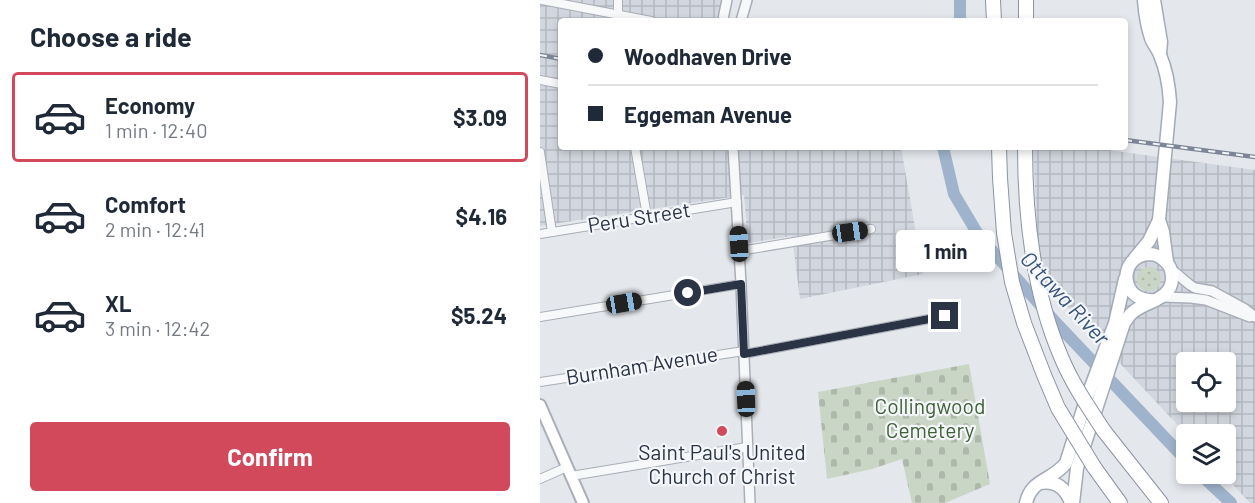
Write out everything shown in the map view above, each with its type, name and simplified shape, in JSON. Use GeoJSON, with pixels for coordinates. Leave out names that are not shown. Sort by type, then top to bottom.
{"type":"FeatureCollection","features":[{"type":"Feature","properties":{"kind":"highway"},"geometry":{"type":"LineString","coordinates":[[993,0],[994,18]]}},
{"type":"Feature","properties":{"kind":"highway"},"geometry":{"type":"LineString","coordinates":[[1000,18],[1001,0]]}},
{"type":"Feature","properties":{"kind":"highway"},"geometry":{"type":"LineString","coordinates":[[1026,0],[1026,18]]}},
{"type":"Feature","properties":{"kind":"highway"},"geometry":{"type":"LineString","coordinates":[[999,150],[1004,233],[1012,282],[1024,323],[1058,408],[1094,467],[1120,503]]}},
{"type":"Feature","properties":{"kind":"highway"},"geometry":{"type":"LineString","coordinates":[[1025,150],[1028,225],[1042,299],[1064,364],[1104,430],[1161,503]]}},
{"type":"Feature","properties":{"kind":"main road"},"geometry":{"type":"LineString","coordinates":[[1072,503],[1081,455],[1103,388],[1128,267],[1149,241],[1159,220],[1170,102],[1160,54],[1148,27],[1144,0]]}},
{"type":"Feature","properties":{"kind":"main road"},"geometry":{"type":"LineString","coordinates":[[1154,0],[1161,42],[1160,54]]}},
{"type":"Feature","properties":{"kind":"main road"},"geometry":{"type":"LineString","coordinates":[[1020,503],[1066,463],[1094,378],[1109,355],[1127,319],[1136,310],[1168,291],[1172,284],[1173,277],[1159,220]]}},
{"type":"Feature","properties":{"kind":"main road"},"geometry":{"type":"LineString","coordinates":[[1133,261],[1139,256],[1154,255],[1161,257],[1169,266]]}},
{"type":"Feature","properties":{"kind":"main road"},"geometry":{"type":"LineString","coordinates":[[1126,274],[1126,282],[1134,295],[1148,301],[1159,298]]}},
{"type":"Feature","properties":{"kind":"main road"},"geometry":{"type":"LineString","coordinates":[[540,405],[583,503]]}},
{"type":"Feature","properties":{"kind":"main road"},"geometry":{"type":"LineString","coordinates":[[1031,493],[1051,482],[1066,492],[1072,503]]}},
{"type":"Feature","properties":{"kind":"street"},"geometry":{"type":"LineString","coordinates":[[542,0],[634,18]]}},
{"type":"Feature","properties":{"kind":"street"},"geometry":{"type":"LineString","coordinates":[[618,0],[618,15]]}},
{"type":"Feature","properties":{"kind":"street"},"geometry":{"type":"LineString","coordinates":[[723,18],[725,0]]}},
{"type":"Feature","properties":{"kind":"street"},"geometry":{"type":"LineString","coordinates":[[742,18],[747,0]]}},
{"type":"Feature","properties":{"kind":"street"},"geometry":{"type":"LineString","coordinates":[[540,80],[558,83]]}},
{"type":"Feature","properties":{"kind":"street"},"geometry":{"type":"LineString","coordinates":[[636,150],[647,216]]}},
{"type":"Feature","properties":{"kind":"street"},"geometry":{"type":"LineString","coordinates":[[734,150],[750,503]]}},
{"type":"Feature","properties":{"kind":"street"},"geometry":{"type":"LineString","coordinates":[[540,152],[552,232]]}},
{"type":"Feature","properties":{"kind":"street","name":"Peru Street"},"geometry":{"type":"LineString","coordinates":[[540,234],[737,202]]}},
{"type":"Feature","properties":{"kind":"street"},"geometry":{"type":"LineString","coordinates":[[740,251],[871,230]]}},
{"type":"Feature","properties":{"kind":"street"},"geometry":{"type":"LineString","coordinates":[[1169,266],[1190,285],[1212,291],[1245,309],[1255,318]]}},
{"type":"Feature","properties":{"kind":"street"},"geometry":{"type":"LineString","coordinates":[[540,317],[741,284]]}},
{"type":"Feature","properties":{"kind":"street"},"geometry":{"type":"LineString","coordinates":[[1159,298],[1206,300],[1255,318]]}},
{"type":"Feature","properties":{"kind":"street","name":"Burnham Avenue"},"geometry":{"type":"LineString","coordinates":[[540,382],[744,352],[945,316]]}},
{"type":"Feature","properties":{"kind":"street"},"geometry":{"type":"LineString","coordinates":[[540,479],[569,472],[747,447]]}},
{"type":"Feature","properties":{"kind":"shaded area"},"geometry":{"type":"Polygon","coordinates":[[[540,0],[724,0],[725,18],[558,18],[558,150],[902,150],[923,274],[800,299],[792,236],[748,243],[744,195],[540,226],[540,0]]]}},
{"type":"Feature","properties":{"kind":"shaded area"},"geometry":{"type":"Polygon","coordinates":[[[1033,150],[1108,150],[1255,170],[1255,503],[1250,503],[1232,484],[1236,484],[1236,424],[1177,424],[1039,277],[1033,150]]]}},
{"type":"Feature","properties":{"kind":"green space"},"geometry":{"type":"Polygon","coordinates":[[[1149,267],[1157,271],[1161,279],[1157,287],[1149,291],[1141,287],[1137,279],[1141,271],[1149,267]]]}},
{"type":"Feature","properties":{"kind":"green space","name":"Collingwood Cemetery"},"geometry":{"type":"Polygon","coordinates":[[[969,364],[990,484],[945,503],[912,503],[902,459],[872,469],[827,479],[818,392],[969,364]]]}},
{"type":"Feature","properties":{"kind":"waterway","name":"Ottawa River"},"geometry":{"type":"LineString","coordinates":[[960,0],[960,18]]}},
{"type":"Feature","properties":{"kind":"waterway","name":"Ottawa River"},"geometry":{"type":"LineString","coordinates":[[944,150],[954,194],[979,236],[1058,325],[1176,449]]}},
{"type":"Feature","properties":{"kind":"waterway","name":"Ottawa River"},"geometry":{"type":"LineString","coordinates":[[1211,484],[1231,503]]}},
{"type":"Feature","properties":{"kind":"railway"},"geometry":{"type":"LineString","coordinates":[[540,55],[558,58]]}},
{"type":"Feature","properties":{"kind":"railway"},"geometry":{"type":"LineString","coordinates":[[1128,140],[1255,157]]}},
{"type":"Feature","properties":{"kind":"place","name":"Saint Paul's United Church of Christ"},"geometry":{"type":"Point","coordinates":[722,431]}},
{"type":"Feature","properties":{"kind":"route"},"geometry":{"type":"LineString","coordinates":[[688,293],[741,284],[744,354],[945,316]]}}]}
